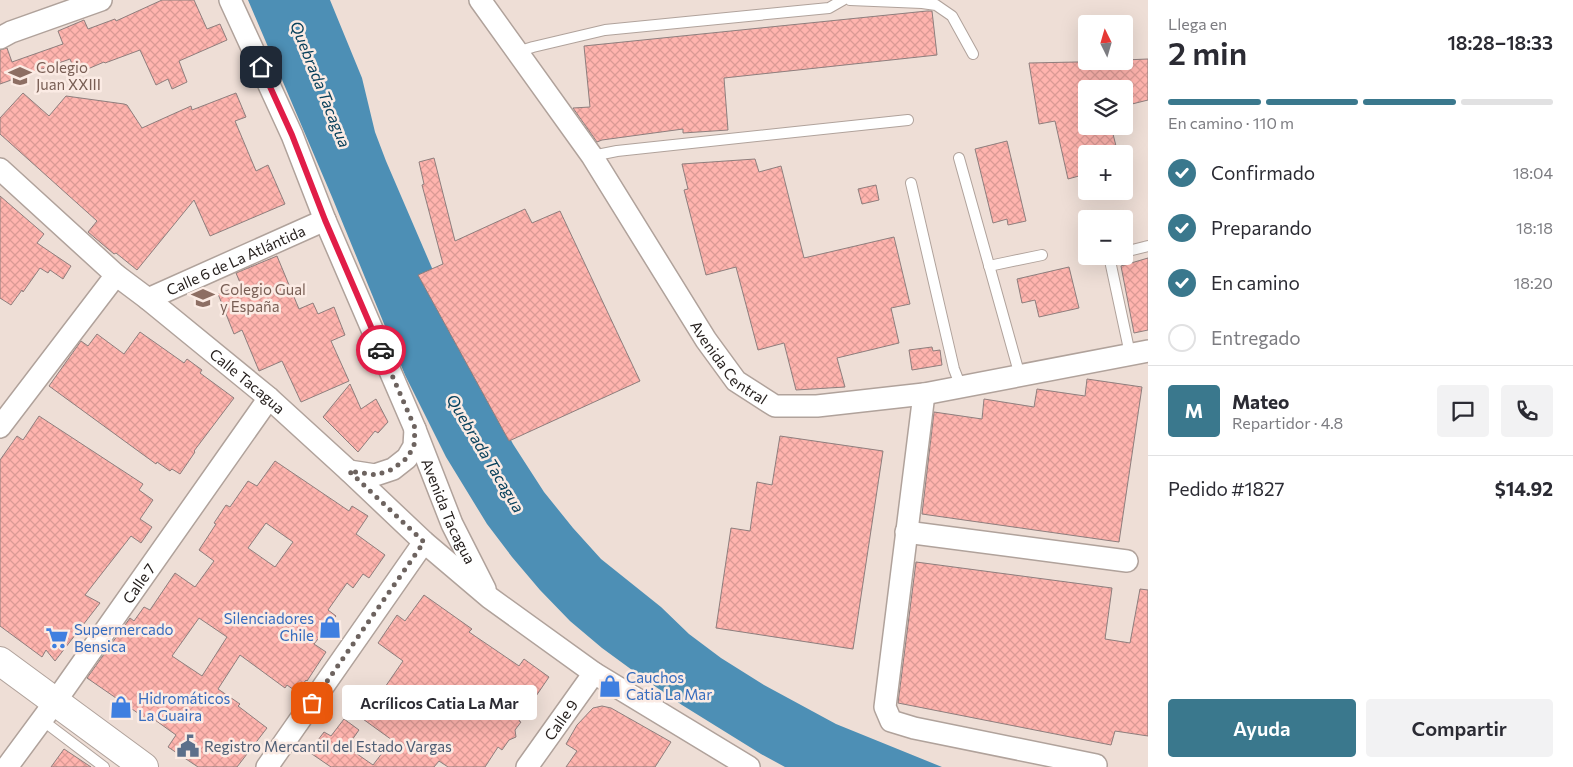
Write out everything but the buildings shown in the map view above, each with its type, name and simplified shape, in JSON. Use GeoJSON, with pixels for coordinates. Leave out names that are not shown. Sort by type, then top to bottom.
{"type":"FeatureCollection","features":[{"type":"Feature","properties":{"kind":"street"},"geometry":{"type":"LineString","coordinates":[[0,38],[11,32],[101,0]]}},
{"type":"Feature","properties":{"kind":"street","name":"Avenida Tacagua"},"geometry":{"type":"LineString","coordinates":[[230,0],[292,135],[325,220],[415,428],[452,524],[490,598],[594,673],[749,767]]}},
{"type":"Feature","properties":{"kind":"street","name":"Avenida Central"},"geometry":{"type":"LineString","coordinates":[[480,0],[592,156],[706,340],[736,381],[775,406],[817,406],[924,394],[1139,352]]}},
{"type":"Feature","properties":{"kind":"street","name":"Calle Tacagua"},"geometry":{"type":"LineString","coordinates":[[0,169],[116,275],[269,398],[424,542],[490,598]]}},
{"type":"Feature","properties":{"kind":"street","name":"Calle 6 de La Atlántida"},"geometry":{"type":"LineString","coordinates":[[148,299],[325,220]]}},
{"type":"Feature","properties":{"kind":"street"},"geometry":{"type":"LineString","coordinates":[[0,427],[116,275]]}},
{"type":"Feature","properties":{"kind":"street"},"geometry":{"type":"LineString","coordinates":[[924,394],[885,707],[891,721],[914,728],[1096,765]]}},
{"type":"Feature","properties":{"kind":"street","name":"Calle 7"},"geometry":{"type":"LineString","coordinates":[[7,767],[269,398]]}},
{"type":"Feature","properties":{"kind":"street"},"geometry":{"type":"LineString","coordinates":[[349,471],[376,475],[393,469],[407,458],[414,446],[415,428]]}},
{"type":"Feature","properties":{"kind":"street"},"geometry":{"type":"LineString","coordinates":[[906,532],[1127,561]]}},
{"type":"Feature","properties":{"kind":"street"},"geometry":{"type":"LineString","coordinates":[[267,767],[424,542]]}},
{"type":"Feature","properties":{"kind":"street"},"geometry":{"type":"LineString","coordinates":[[0,661],[48,711],[144,767]]}},
{"type":"Feature","properties":{"kind":"street","name":"Calle 9"},"geometry":{"type":"LineString","coordinates":[[527,767],[594,673]]}},
{"type":"Feature","properties":{"kind":"lane"},"geometry":{"type":"LineString","coordinates":[[517,52],[605,30],[829,8],[843,0]]}},
{"type":"Feature","properties":{"kind":"lane"},"geometry":{"type":"LineString","coordinates":[[850,0],[936,5],[952,16],[972,54]]}},
{"type":"Feature","properties":{"kind":"lane"},"geometry":{"type":"LineString","coordinates":[[592,156],[616,151],[908,120]]}},
{"type":"Feature","properties":{"kind":"lane"},"geometry":{"type":"LineString","coordinates":[[959,158],[1020,376]]}},
{"type":"Feature","properties":{"kind":"lane"},"geometry":{"type":"LineString","coordinates":[[910,183],[954,369],[961,387]]}},
{"type":"Feature","properties":{"kind":"lane"},"geometry":{"type":"LineString","coordinates":[[1133,250],[1148,246]]}},
{"type":"Feature","properties":{"kind":"lane"},"geometry":{"type":"LineString","coordinates":[[989,266],[1042,255]]}},
{"type":"Feature","properties":{"kind":"lane"},"geometry":{"type":"LineString","coordinates":[[1112,265],[1139,352]]}},
{"type":"Feature","properties":{"kind":"lane"},"geometry":{"type":"LineString","coordinates":[[48,711],[104,767]]}},
{"type":"Feature","properties":{"kind":"water","name":"Quebrada Tacagua"},"geometry":{"type":"Polygon","coordinates":[[[248,0],[330,0],[362,78],[375,132],[386,161],[441,289],[465,353],[513,444],[544,492],[601,559],[661,607],[689,634],[721,658],[764,685],[836,724],[942,767],[785,767],[682,705],[643,678],[602,648],[570,621],[540,590],[487,524],[446,457],[405,375],[248,0]]]}},
{"type":"Feature","properties":{"kind":"way so far"},"geometry":{"type":"LineString","coordinates":[[312,703],[424,542],[349,471],[376,475],[393,469],[407,458],[414,446],[415,428],[381,350]]}},
{"type":"Feature","properties":{"kind":"place","name":"Colegio Juan XXIII"},"geometry":{"type":"Point","coordinates":[20,76]}},
{"type":"Feature","properties":{"kind":"place","name":"Colegio Gual y España"},"geometry":{"type":"Point","coordinates":[203,298]}},
{"type":"Feature","properties":{"kind":"place","name":"Silenciadores Chile"},"geometry":{"type":"Point","coordinates":[330,627]}},
{"type":"Feature","properties":{"kind":"place","name":"Supermercado Bensica"},"geometry":{"type":"Point","coordinates":[57,638]}},
{"type":"Feature","properties":{"kind":"place","name":"Cauchos Catia La Mar"},"geometry":{"type":"Point","coordinates":[610,686]}},
{"type":"Feature","properties":{"kind":"place","name":"Acrílicos Catia La Mar"},"geometry":{"type":"Point","coordinates":[312,703]}},
{"type":"Feature","properties":{"kind":"place","name":"Hidromáticos La Guaira"},"geometry":{"type":"Point","coordinates":[121,707]}},
{"type":"Feature","properties":{"kind":"place","name":"Registro Mercantil del Estado Vargas"},"geometry":{"type":"Point","coordinates":[188,746]}},
{"type":"Feature","properties":{"kind":"route"},"geometry":{"type":"LineString","coordinates":[[261,67],[292,135],[325,220],[381,350]]}}]}
